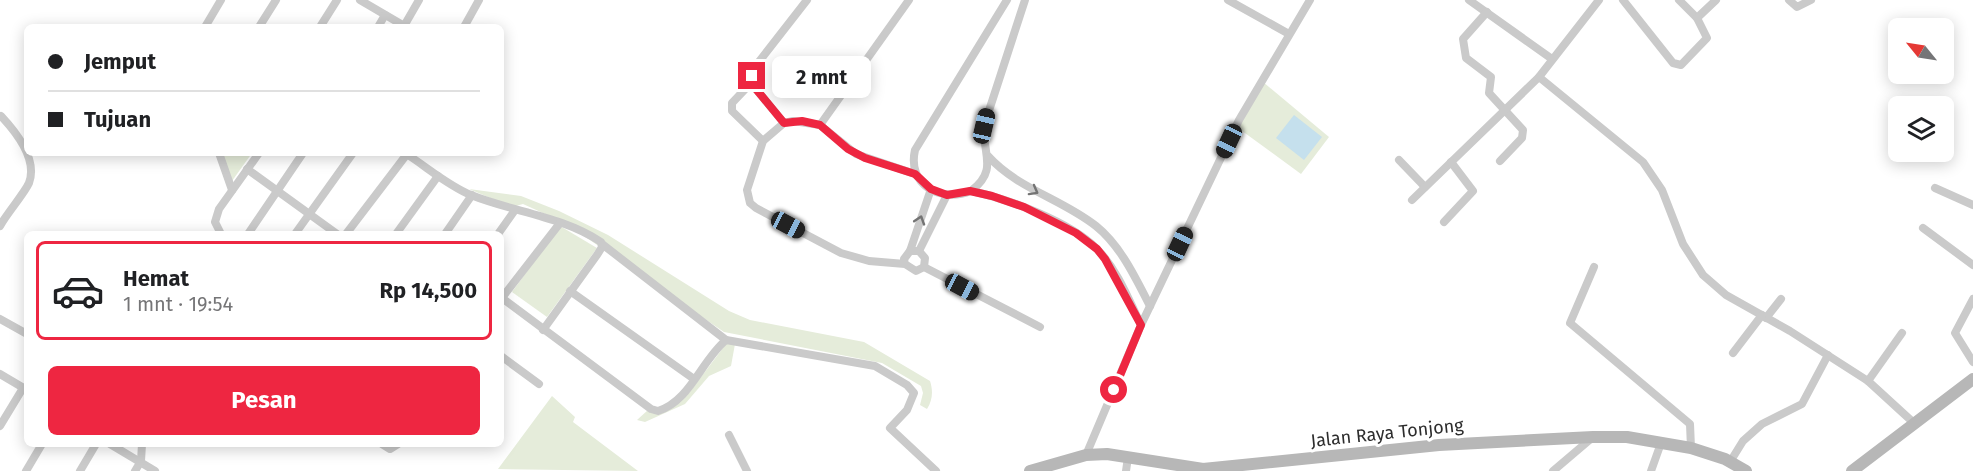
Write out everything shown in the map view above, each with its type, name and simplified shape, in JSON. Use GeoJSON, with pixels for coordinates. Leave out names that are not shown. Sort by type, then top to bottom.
{"type":"FeatureCollection","features":[{"type":"Feature","properties":{"kind":"main road"},"geometry":{"type":"LineString","coordinates":[[1852,471],[1973,379]]}},
{"type":"Feature","properties":{"kind":"main road","name":"Jalan Raya Tonjong"},"geometry":{"type":"LineString","coordinates":[[1029,471],[1086,455],[1128,457],[1184,468],[1214,469],[1438,445],[1593,437],[1627,437],[1691,448],[1738,468]]}},
{"type":"Feature","properties":{"kind":"street"},"geometry":{"type":"LineString","coordinates":[[207,24],[221,0]]}},
{"type":"Feature","properties":{"kind":"street"},"geometry":{"type":"LineString","coordinates":[[261,24],[276,0]]}},
{"type":"Feature","properties":{"kind":"street"},"geometry":{"type":"LineString","coordinates":[[322,24],[337,0]]}},
{"type":"Feature","properties":{"kind":"street"},"geometry":{"type":"LineString","coordinates":[[360,0],[401,24]]}},
{"type":"Feature","properties":{"kind":"street"},"geometry":{"type":"LineString","coordinates":[[406,24],[419,0]]}},
{"type":"Feature","properties":{"kind":"street"},"geometry":{"type":"LineString","coordinates":[[466,24],[479,0]]}},
{"type":"Feature","properties":{"kind":"street"},"geometry":{"type":"LineString","coordinates":[[763,141],[731,107],[734,100],[751,83],[758,63],[807,0]]}},
{"type":"Feature","properties":{"kind":"street"},"geometry":{"type":"LineString","coordinates":[[820,125],[909,0]]}},
{"type":"Feature","properties":{"kind":"street"},"geometry":{"type":"LineString","coordinates":[[915,174],[913,158],[918,142],[1007,0]]}},
{"type":"Feature","properties":{"kind":"street"},"geometry":{"type":"LineString","coordinates":[[970,191],[986,173],[988,156],[983,136],[984,126],[1025,0]]}},
{"type":"Feature","properties":{"kind":"street"},"geometry":{"type":"LineString","coordinates":[[1228,0],[1289,34]]}},
{"type":"Feature","properties":{"kind":"street"},"geometry":{"type":"LineString","coordinates":[[1086,455],[1141,325],[1239,120],[1310,0]]}},
{"type":"Feature","properties":{"kind":"street"},"geometry":{"type":"LineString","coordinates":[[1469,0],[1552,59]]}},
{"type":"Feature","properties":{"kind":"street"},"geometry":{"type":"LineString","coordinates":[[1412,200],[1539,77],[1599,0]]}},
{"type":"Feature","properties":{"kind":"street"},"geometry":{"type":"LineString","coordinates":[[1623,0],[1677,65],[1681,65],[1707,38],[1707,32],[1679,0]]}},
{"type":"Feature","properties":{"kind":"street"},"geometry":{"type":"LineString","coordinates":[[1696,18],[1716,0]]}},
{"type":"Feature","properties":{"kind":"street"},"geometry":{"type":"LineString","coordinates":[[1789,0],[1797,7],[1811,0]]}},
{"type":"Feature","properties":{"kind":"street"},"geometry":{"type":"LineString","coordinates":[[1487,12],[1463,39],[1463,46],[1466,58],[1491,77],[1489,93],[1524,134],[1500,161]]}},
{"type":"Feature","properties":{"kind":"street"},"geometry":{"type":"LineString","coordinates":[[380,24],[385,15]]}},
{"type":"Feature","properties":{"kind":"street"},"geometry":{"type":"LineString","coordinates":[[1539,77],[1643,162],[1662,190],[1683,244],[1703,275],[1726,295],[1868,381],[1915,424]]}},
{"type":"Feature","properties":{"kind":"street"},"geometry":{"type":"LineString","coordinates":[[751,83],[784,123]]}},
{"type":"Feature","properties":{"kind":"street"},"geometry":{"type":"LineString","coordinates":[[1,117],[21,141],[24,153]]}},
{"type":"Feature","properties":{"kind":"street"},"geometry":{"type":"LineString","coordinates":[[1040,327],[924,267],[911,270],[905,264],[869,261],[841,253],[756,208],[750,202],[747,190],[763,141],[784,123],[802,121],[820,125],[856,154],[915,174],[931,189],[947,195],[970,191],[1024,207],[1086,240],[1105,259],[1141,325]]}},
{"type":"Feature","properties":{"kind":"street"},"geometry":{"type":"LineString","coordinates":[[0,226],[25,189],[30,176],[25,156]]}},
{"type":"Feature","properties":{"kind":"street"},"geometry":{"type":"LineString","coordinates":[[220,156],[232,190]]}},
{"type":"Feature","properties":{"kind":"street"},"geometry":{"type":"LineString","coordinates":[[218,231],[215,217],[257,156]]}},
{"type":"Feature","properties":{"kind":"street"},"geometry":{"type":"LineString","coordinates":[[250,231],[301,156]]}},
{"type":"Feature","properties":{"kind":"street"},"geometry":{"type":"LineString","coordinates":[[297,231],[351,156]]}},
{"type":"Feature","properties":{"kind":"street"},"geometry":{"type":"LineString","coordinates":[[348,231],[404,156]]}},
{"type":"Feature","properties":{"kind":"street"},"geometry":{"type":"LineString","coordinates":[[410,156],[438,176],[472,195],[560,223],[602,244],[726,340],[864,364],[887,372],[907,385],[914,393],[907,410],[890,428],[936,471]]}},
{"type":"Feature","properties":{"kind":"street"},"geometry":{"type":"LineString","coordinates":[[988,156],[1018,182],[1087,219],[1108,237],[1150,306]]}},
{"type":"Feature","properties":{"kind":"street"},"geometry":{"type":"LineString","coordinates":[[1399,160],[1425,187]]}},
{"type":"Feature","properties":{"kind":"street"},"geometry":{"type":"LineString","coordinates":[[1444,222],[1473,191],[1451,162]]}},
{"type":"Feature","properties":{"kind":"street"},"geometry":{"type":"LineString","coordinates":[[247,169],[333,231]]}},
{"type":"Feature","properties":{"kind":"street"},"geometry":{"type":"LineString","coordinates":[[398,231],[438,176]]}},
{"type":"Feature","properties":{"kind":"street"},"geometry":{"type":"LineString","coordinates":[[1935,188],[1973,206]]}},
{"type":"Feature","properties":{"kind":"street"},"geometry":{"type":"LineString","coordinates":[[915,251],[931,189]]}},
{"type":"Feature","properties":{"kind":"street"},"geometry":{"type":"LineString","coordinates":[[447,231],[472,195]]}},
{"type":"Feature","properties":{"kind":"street"},"geometry":{"type":"LineString","coordinates":[[905,264],[904,259],[915,251],[947,195]]}},
{"type":"Feature","properties":{"kind":"street"},"geometry":{"type":"LineString","coordinates":[[500,231],[515,210]]}},
{"type":"Feature","properties":{"kind":"street"},"geometry":{"type":"LineString","coordinates":[[504,295],[560,223]]}},
{"type":"Feature","properties":{"kind":"street"},"geometry":{"type":"LineString","coordinates":[[1923,228],[1973,265]]}},
{"type":"Feature","properties":{"kind":"street"},"geometry":{"type":"LineString","coordinates":[[543,330],[602,244]]}},
{"type":"Feature","properties":{"kind":"street"},"geometry":{"type":"LineString","coordinates":[[915,251],[925,258],[924,267]]}},
{"type":"Feature","properties":{"kind":"street"},"geometry":{"type":"LineString","coordinates":[[1594,267],[1570,323],[1690,424],[1691,448]]}},
{"type":"Feature","properties":{"kind":"street"},"geometry":{"type":"LineString","coordinates":[[570,291],[694,379]]}},
{"type":"Feature","properties":{"kind":"street"},"geometry":{"type":"LineString","coordinates":[[1733,353],[1781,299]]}},
{"type":"Feature","properties":{"kind":"street"},"geometry":{"type":"LineString","coordinates":[[1973,299],[1955,333],[1973,362]]}},
{"type":"Feature","properties":{"kind":"street"},"geometry":{"type":"LineString","coordinates":[[504,301],[651,409],[658,411],[677,401],[714,351],[726,340]]}},
{"type":"Feature","properties":{"kind":"street"},"geometry":{"type":"LineString","coordinates":[[0,319],[24,332]]}},
{"type":"Feature","properties":{"kind":"street"},"geometry":{"type":"LineString","coordinates":[[1868,381],[1902,333]]}},
{"type":"Feature","properties":{"kind":"street"},"geometry":{"type":"LineString","coordinates":[[1738,468],[1743,441],[1762,424],[1802,404],[1828,355]]}},
{"type":"Feature","properties":{"kind":"street"},"geometry":{"type":"LineString","coordinates":[[504,358],[539,384]]}},
{"type":"Feature","properties":{"kind":"street"},"geometry":{"type":"LineString","coordinates":[[0,374],[24,388]]}},
{"type":"Feature","properties":{"kind":"street"},"geometry":{"type":"LineString","coordinates":[[0,426],[24,390]]}},
{"type":"Feature","properties":{"kind":"street"},"geometry":{"type":"LineString","coordinates":[[729,435],[747,471]]}},
{"type":"Feature","properties":{"kind":"street"},"geometry":{"type":"LineString","coordinates":[[1553,471],[1593,437]]}},
{"type":"Feature","properties":{"kind":"street"},"geometry":{"type":"LineString","coordinates":[[1651,471],[1661,443]]}},
{"type":"Feature","properties":{"kind":"street"},"geometry":{"type":"LineString","coordinates":[[26,471],[40,447]]}},
{"type":"Feature","properties":{"kind":"street"},"geometry":{"type":"LineString","coordinates":[[80,471],[94,447]]}},
{"type":"Feature","properties":{"kind":"street"},"geometry":{"type":"LineString","coordinates":[[115,447],[155,471]]}},
{"type":"Feature","properties":{"kind":"street"},"geometry":{"type":"LineString","coordinates":[[135,471],[141,461],[142,447]]}},
{"type":"Feature","properties":{"kind":"street"},"geometry":{"type":"LineString","coordinates":[[1126,471],[1128,457]]}},
{"type":"Feature","properties":{"kind":"green space"},"geometry":{"type":"Polygon","coordinates":[[[1263,82],[1329,137],[1301,174],[1238,128],[1263,82]]]}},
{"type":"Feature","properties":{"kind":"green space"},"geometry":{"type":"Polygon","coordinates":[[[223,156],[250,156],[232,181],[223,156]]]}},
{"type":"Feature","properties":{"kind":"green space"},"geometry":{"type":"Polygon","coordinates":[[[469,189],[521,196],[559,211],[608,235],[729,311],[750,320],[864,342],[930,381],[932,395],[929,406],[927,409],[920,405],[923,393],[921,386],[882,363],[724,332],[565,223],[523,204],[512,207],[469,189]]]}},
{"type":"Feature","properties":{"kind":"green space"},"geometry":{"type":"Polygon","coordinates":[[[560,226],[597,248],[547,317],[512,292],[560,226]]]}},
{"type":"Feature","properties":{"kind":"green space"},"geometry":{"type":"Polygon","coordinates":[[[726,344],[735,344],[731,366],[709,376],[685,404],[645,422],[637,420],[648,410],[652,412],[689,393],[726,344]]]}},
{"type":"Feature","properties":{"kind":"green space"},"geometry":{"type":"Polygon","coordinates":[[[552,396],[575,417],[573,422],[638,471],[498,469],[552,396]]]}},
{"type":"Feature","properties":{"kind":"water"},"geometry":{"type":"Polygon","coordinates":[[[1294,115],[1322,137],[1304,160],[1276,138],[1294,115]]]}},
{"type":"Feature","properties":{"kind":"route"},"geometry":{"type":"LineString","coordinates":[[752,76],[751,83],[784,123],[802,121],[820,125],[840,144],[856,154],[915,174],[923,184],[947,195],[954,196],[970,191],[1024,207],[1076,233],[1097,249],[1122,286],[1141,325],[1114,390]]}}]}
